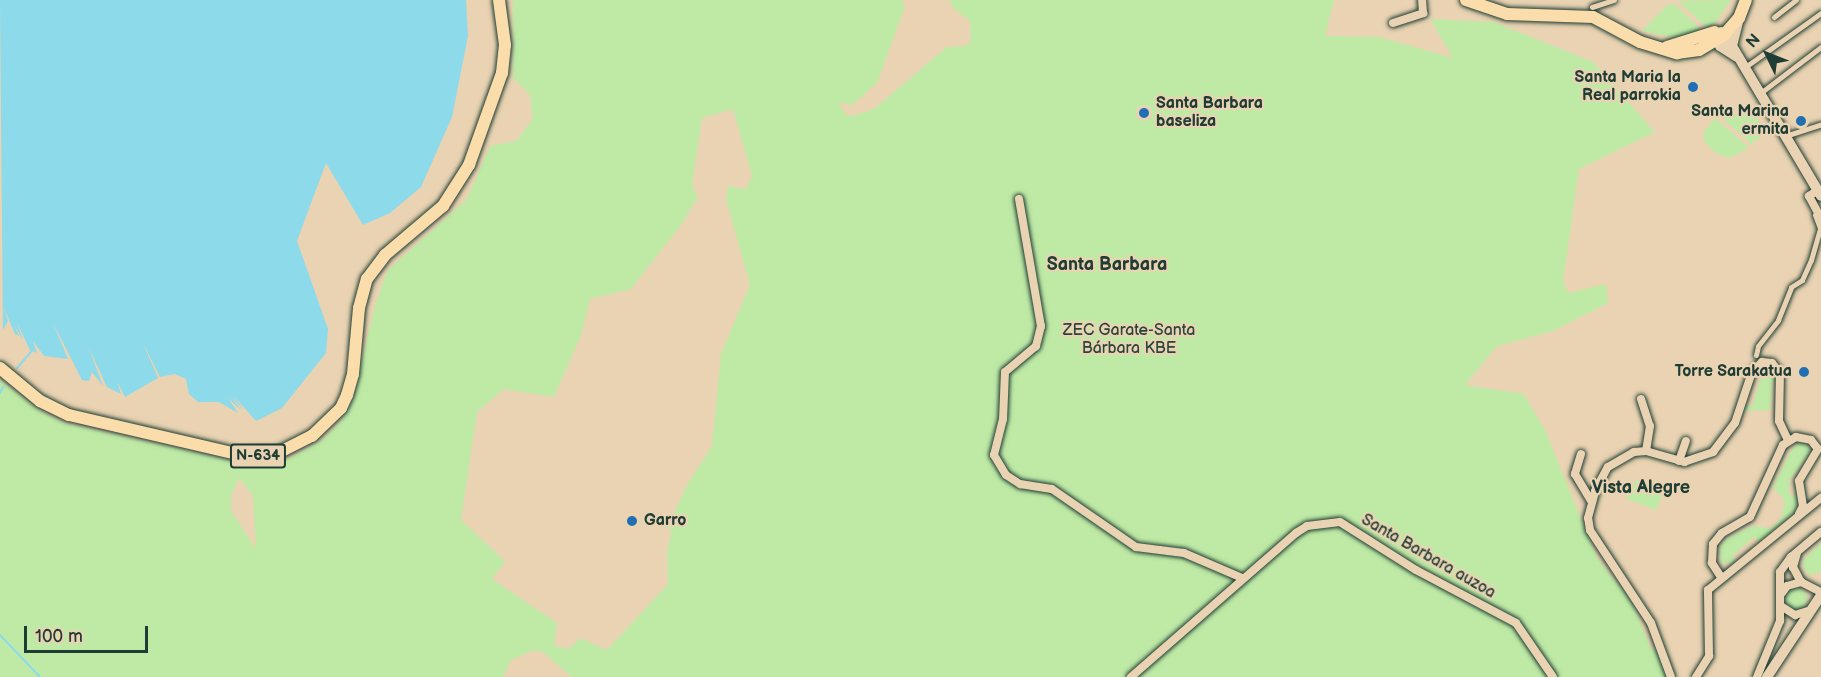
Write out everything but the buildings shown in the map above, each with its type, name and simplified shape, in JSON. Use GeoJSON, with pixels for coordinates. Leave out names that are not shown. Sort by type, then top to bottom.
{"type":"FeatureCollection","features":[{"type":"Feature","properties":{"kind":"highway","name":"N-634"},"geometry":{"type":"LineString","coordinates":[[0,368],[43,402],[69,416],[236,454],[278,453],[314,435],[342,408],[347,395],[353,374],[359,308],[367,279],[385,255],[443,206],[469,165],[502,73],[505,45],[499,0]]}},
{"type":"Feature","properties":{"kind":"highway"},"geometry":{"type":"LineString","coordinates":[[1466,0],[1506,14],[1593,17],[1657,49],[1677,53],[1699,50],[1720,40],[1739,18],[1745,1]]}},
{"type":"Feature","properties":{"kind":"highway"},"geometry":{"type":"LineString","coordinates":[[1657,49],[1720,40],[1745,1]]}},
{"type":"Feature","properties":{"kind":"main road"},"geometry":{"type":"LineString","coordinates":[[1720,40],[1737,57],[1785,136],[1816,194]]}},
{"type":"Feature","properties":{"kind":"main road"},"geometry":{"type":"LineString","coordinates":[[1767,677],[1821,594]]}},
{"type":"Feature","properties":{"kind":"street"},"geometry":{"type":"LineString","coordinates":[[1393,23],[1423,13],[1422,0]]}},
{"type":"Feature","properties":{"kind":"street"},"geometry":{"type":"LineString","coordinates":[[1592,7],[1614,0]]}},
{"type":"Feature","properties":{"kind":"street"},"geometry":{"type":"LineString","coordinates":[[1774,17],[1796,0]]}},
{"type":"Feature","properties":{"kind":"street"},"geometry":{"type":"LineString","coordinates":[[1748,65],[1821,13]]}},
{"type":"Feature","properties":{"kind":"street"},"geometry":{"type":"LineString","coordinates":[[1763,91],[1821,47]]}},
{"type":"Feature","properties":{"kind":"street"},"geometry":{"type":"LineString","coordinates":[[1785,136],[1821,124]]}},
{"type":"Feature","properties":{"kind":"street"},"geometry":{"type":"LineString","coordinates":[[1816,194],[1821,219]]}},
{"type":"Feature","properties":{"kind":"street"},"geometry":{"type":"LineString","coordinates":[[1756,355],[1758,346],[1778,320],[1791,287],[1802,280],[1820,228],[1816,194]]}},
{"type":"Feature","properties":{"kind":"street"},"geometry":{"type":"LineString","coordinates":[[1019,199],[1041,326],[1036,346],[1005,372],[1003,418],[994,455],[1006,475],[1020,484],[1052,489],[1136,547],[1184,553],[1242,578]]}},
{"type":"Feature","properties":{"kind":"street"},"geometry":{"type":"LineString","coordinates":[[1671,677],[1651,622],[1590,530],[1591,501],[1608,467],[1634,452],[1646,451],[1679,461],[1700,460],[1719,447],[1741,411],[1754,369],[1762,362],[1772,363],[1780,373],[1779,422],[1788,440]]}},
{"type":"Feature","properties":{"kind":"street"},"geometry":{"type":"LineString","coordinates":[[1641,399],[1650,426],[1646,451]]}},
{"type":"Feature","properties":{"kind":"street"},"geometry":{"type":"LineString","coordinates":[[1788,440],[1804,438],[1818,446],[1817,455],[1799,481],[1801,496],[1799,514]]}},
{"type":"Feature","properties":{"kind":"street"},"geometry":{"type":"LineString","coordinates":[[1721,578],[1712,563],[1713,544],[1722,533],[1750,517],[1788,440]]}},
{"type":"Feature","properties":{"kind":"street"},"geometry":{"type":"LineString","coordinates":[[1679,461],[1686,441]]}},
{"type":"Feature","properties":{"kind":"street"},"geometry":{"type":"LineString","coordinates":[[1581,454],[1575,474],[1591,501]]}},
{"type":"Feature","properties":{"kind":"street"},"geometry":{"type":"LineString","coordinates":[[1801,496],[1821,498]]}},
{"type":"Feature","properties":{"kind":"street"},"geometry":{"type":"LineString","coordinates":[[1696,677],[1709,656],[1706,594],[1721,578],[1821,498]]}},
{"type":"Feature","properties":{"kind":"street","name":"Santa Barbara auzoa"},"geometry":{"type":"LineString","coordinates":[[1131,677],[1242,578],[1307,526],[1340,522],[1416,570],[1516,623],[1552,677]]}},
{"type":"Feature","properties":{"kind":"street"},"geometry":{"type":"LineString","coordinates":[[1757,677],[1778,626],[1781,606],[1780,572],[1798,551],[1821,532]]}},
{"type":"Feature","properties":{"kind":"street"},"geometry":{"type":"LineString","coordinates":[[1798,551],[1793,567],[1801,582],[1821,594]]}},
{"type":"Feature","properties":{"kind":"street"},"geometry":{"type":"LineString","coordinates":[[1781,594],[1787,586],[1801,582]]}},
{"type":"Feature","properties":{"kind":"street"},"geometry":{"type":"LineString","coordinates":[[1781,606],[1795,615],[1813,608]]}},
{"type":"Feature","properties":{"kind":"green space","name":"ZEC Garate-Santa Bárbara KBE"},"geometry":{"type":"Polygon","coordinates":[[[513,0],[903,0],[904,9],[877,83],[852,105],[838,102],[846,115],[852,116],[874,109],[947,47],[966,46],[971,40],[970,21],[951,6],[951,0],[1334,0],[1325,36],[1379,37],[1453,58],[1430,19],[1494,22],[1593,62],[1655,132],[1579,169],[1563,281],[1568,293],[1606,284],[1608,303],[1553,331],[1497,346],[1465,385],[1524,394],[1545,430],[1597,558],[1633,603],[1651,649],[1658,649],[1667,677],[572,677],[543,652],[533,650],[511,660],[503,677],[0,677],[0,380],[42,412],[64,423],[248,464],[286,460],[322,440],[340,422],[353,400],[374,309],[387,271],[467,199],[490,146],[516,141],[533,119],[530,95],[513,78],[513,0]],[[733,109],[702,118],[692,185],[698,197],[680,226],[631,289],[590,299],[581,335],[554,397],[504,389],[477,412],[461,520],[505,561],[492,579],[557,623],[554,646],[569,649],[580,638],[607,650],[668,584],[667,551],[672,530],[667,529],[687,485],[712,446],[721,354],[750,285],[726,199],[728,186],[746,189],[752,176],[733,109]],[[239,478],[231,495],[231,511],[256,549],[253,496],[239,478]]]}},
{"type":"Feature","properties":{"kind":"green space"},"geometry":{"type":"Polygon","coordinates":[[[1731,0],[1716,22],[1707,28],[1678,1],[1731,0]]]}},
{"type":"Feature","properties":{"kind":"green space"},"geometry":{"type":"Polygon","coordinates":[[[1674,4],[1703,31],[1676,38],[1642,31],[1667,5],[1674,4]]]}},
{"type":"Feature","properties":{"kind":"green space"},"geometry":{"type":"Polygon","coordinates":[[[1727,113],[1755,115],[1766,133],[1751,144],[1720,116],[1727,113]]]}},
{"type":"Feature","properties":{"kind":"green space"},"geometry":{"type":"Polygon","coordinates":[[[1715,118],[1749,148],[1729,158],[1714,152],[1704,141],[1704,132],[1715,118]]]}},
{"type":"Feature","properties":{"kind":"green space"},"geometry":{"type":"Polygon","coordinates":[[[1763,366],[1772,368],[1777,374],[1778,381],[1772,382],[1770,410],[1744,411],[1746,405],[1752,407],[1761,378],[1755,376],[1763,366]]]}},
{"type":"Feature","properties":{"kind":"green space"},"geometry":{"type":"Polygon","coordinates":[[[1800,443],[1806,444],[1811,452],[1789,480],[1789,492],[1791,496],[1796,494],[1798,509],[1759,542],[1754,537],[1732,556],[1736,561],[1732,565],[1728,561],[1722,566],[1719,549],[1726,539],[1752,526],[1771,528],[1782,517],[1784,500],[1773,487],[1792,449],[1800,443]]]}},
{"type":"Feature","properties":{"kind":"green space"},"geometry":{"type":"Polygon","coordinates":[[[1637,480],[1665,488],[1656,510],[1627,499],[1626,491],[1637,480]]]}},
{"type":"Feature","properties":{"kind":"green space"},"geometry":{"type":"Polygon","coordinates":[[[1821,543],[1821,571],[1810,575],[1804,570],[1803,560],[1821,543]]]}},
{"type":"Feature","properties":{"kind":"green space"},"geometry":{"type":"Polygon","coordinates":[[[1792,588],[1800,588],[1807,595],[1807,603],[1800,610],[1792,610],[1785,603],[1785,595],[1792,588]]]}},
{"type":"Feature","properties":{"kind":"water"},"geometry":{"type":"Polygon","coordinates":[[[0,0],[466,0],[468,36],[452,117],[421,187],[390,213],[363,225],[326,163],[297,241],[328,329],[326,353],[282,408],[256,421],[232,394],[244,410],[231,397],[242,411],[228,398],[238,413],[219,402],[198,402],[189,394],[186,379],[175,374],[160,377],[142,341],[158,378],[125,397],[117,381],[121,394],[107,387],[88,346],[103,386],[92,372],[89,381],[82,380],[53,323],[68,359],[44,356],[33,341],[37,353],[30,350],[17,323],[23,340],[14,325],[19,336],[15,334],[3,306],[8,321],[3,330],[0,0]]]}},
{"type":"Feature","properties":{"kind":"waterway"},"geometry":{"type":"LineString","coordinates":[[17,368],[32,351]]}},
{"type":"Feature","properties":{"kind":"waterway"},"geometry":{"type":"LineString","coordinates":[[0,393],[3,387]]}},
{"type":"Feature","properties":{"kind":"waterway"},"geometry":{"type":"LineString","coordinates":[[0,635],[40,677]]}},
{"type":"Feature","properties":{"kind":"place","name":"Santa Maria la Real parrokia"},"geometry":{"type":"Point","coordinates":[1693,87]}},
{"type":"Feature","properties":{"kind":"place","name":"Santa Barbara baseliza"},"geometry":{"type":"Point","coordinates":[1144,113]}},
{"type":"Feature","properties":{"kind":"place","name":"Santa Marina ermita"},"geometry":{"type":"Point","coordinates":[1801,121]}},
{"type":"Feature","properties":{"kind":"place","name":"Torre Sarakatua"},"geometry":{"type":"Point","coordinates":[1804,372]}},
{"type":"Feature","properties":{"kind":"place","name":"Garro"},"geometry":{"type":"Point","coordinates":[632,521]}},
{"type":"Feature","properties":{"kind":"district","name":"Santa Barbara"},"geometry":{"type":"Point","coordinates":[1107,265]}},
{"type":"Feature","properties":{"kind":"district","name":"Vista Alegre"},"geometry":{"type":"Point","coordinates":[1641,488]}}]}
